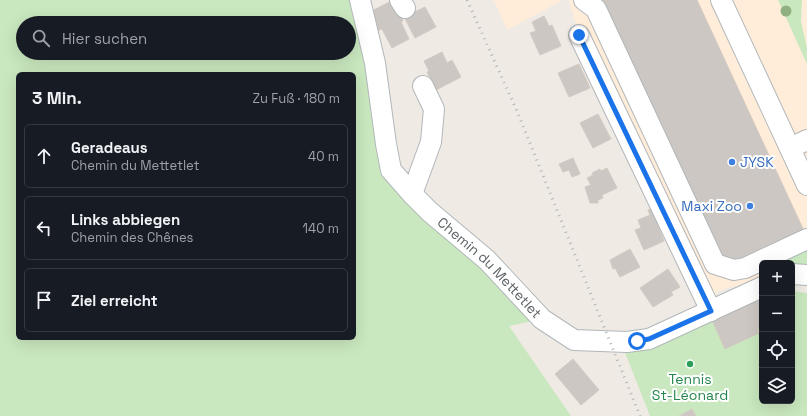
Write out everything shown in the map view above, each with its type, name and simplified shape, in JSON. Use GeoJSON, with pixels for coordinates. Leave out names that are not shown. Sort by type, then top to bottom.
{"type":"FeatureCollection","features":[{"type":"Feature","properties":{"kind":"street","name":"Chemin du Mettetlet"},"geometry":{"type":"LineString","coordinates":[[360,0],[375,64],[391,170],[430,212],[488,260],[542,320],[574,340],[637,341],[649,339],[759,288]]}},
{"type":"Feature","properties":{"kind":"street"},"geometry":{"type":"LineString","coordinates":[[584,0],[596,9],[715,264],[734,270],[745,268],[807,239]]}},
{"type":"Feature","properties":{"kind":"street"},"geometry":{"type":"LineString","coordinates":[[720,0],[799,144],[807,185]]}},
{"type":"Feature","properties":{"kind":"street"},"geometry":{"type":"LineString","coordinates":[[579,35],[711,311]]}},
{"type":"Feature","properties":{"kind":"street"},"geometry":{"type":"LineString","coordinates":[[412,194],[431,142],[434,109],[423,86]]}},
{"type":"Feature","properties":{"kind":"street"},"geometry":{"type":"LineString","coordinates":[[795,274],[807,275]]}},
{"type":"Feature","properties":{"kind":"shaded area"},"geometry":{"type":"Polygon","coordinates":[[[494,0],[563,0],[507,30],[494,0]]]}},
{"type":"Feature","properties":{"kind":"shaded area"},"geometry":{"type":"Polygon","coordinates":[[[569,0],[807,0],[807,267],[795,264],[795,260],[759,260],[759,280],[717,291],[711,311],[579,35],[569,0]]]}},
{"type":"Feature","properties":{"kind":"green space"},"geometry":{"type":"Polygon","coordinates":[[[0,0],[360,0],[391,170],[542,319],[509,326],[571,416],[0,416],[0,0]]]}},
{"type":"Feature","properties":{"kind":"green space"},"geometry":{"type":"Polygon","coordinates":[[[778,0],[802,0],[801,21],[807,48],[807,64],[778,0]]]}},
{"type":"Feature","properties":{"kind":"green space"},"geometry":{"type":"Polygon","coordinates":[[[807,246],[807,268],[795,269],[795,260],[778,260],[807,246]]]}},
{"type":"Feature","properties":{"kind":"green space"},"geometry":{"type":"Polygon","coordinates":[[[795,291],[807,293],[807,416],[650,416],[624,350],[759,292],[759,404],[795,404],[795,291]]]}},
{"type":"Feature","properties":{"kind":"building"},"geometry":{"type":"Polygon","coordinates":[[[393,0],[403,21],[401,22],[409,39],[392,48],[382,29],[377,31],[368,13],[393,0]]]}},
{"type":"Feature","properties":{"kind":"building"},"geometry":{"type":"Polygon","coordinates":[[[594,0],[697,0],[805,233],[741,260],[715,257],[594,0]]]}},
{"type":"Feature","properties":{"kind":"building"},"geometry":{"type":"Polygon","coordinates":[[[425,7],[436,27],[415,38],[404,17],[425,7]]]}},
{"type":"Feature","properties":{"kind":"building"},"geometry":{"type":"Polygon","coordinates":[[[544,16],[549,26],[552,25],[561,46],[540,55],[530,33],[536,31],[532,22],[544,16]]]}},
{"type":"Feature","properties":{"kind":"building"},"geometry":{"type":"Polygon","coordinates":[[[442,52],[447,63],[452,60],[461,77],[436,90],[427,72],[429,71],[424,61],[442,52]]]}},
{"type":"Feature","properties":{"kind":"building"},"geometry":{"type":"Polygon","coordinates":[[[579,64],[590,88],[569,97],[558,73],[579,64]]]}},
{"type":"Feature","properties":{"kind":"building"},"geometry":{"type":"Polygon","coordinates":[[[598,114],[611,139],[593,148],[580,123],[598,114]]]}},
{"type":"Feature","properties":{"kind":"building"},"geometry":{"type":"Polygon","coordinates":[[[573,158],[580,174],[572,177],[569,170],[563,172],[559,164],[573,158]]]}},
{"type":"Feature","properties":{"kind":"building"},"geometry":{"type":"Polygon","coordinates":[[[607,168],[617,188],[602,195],[603,198],[598,200],[598,203],[590,203],[585,187],[591,185],[587,178],[593,175],[592,173],[600,169],[601,171],[607,168]]]}},
{"type":"Feature","properties":{"kind":"building"},"geometry":{"type":"Polygon","coordinates":[[[655,207],[661,221],[657,224],[664,241],[644,250],[635,230],[641,228],[638,220],[650,215],[648,210],[655,207]]]}},
{"type":"Feature","properties":{"kind":"building"},"geometry":{"type":"Polygon","coordinates":[[[630,249],[640,267],[620,277],[615,268],[613,269],[610,260],[630,249]]]}},
{"type":"Feature","properties":{"kind":"building"},"geometry":{"type":"Polygon","coordinates":[[[668,269],[680,287],[671,292],[673,295],[653,307],[640,288],[668,269]]]}},
{"type":"Feature","properties":{"kind":"building"},"geometry":{"type":"Polygon","coordinates":[[[759,298],[759,328],[757,329],[759,333],[725,349],[712,320],[759,298]]]}},
{"type":"Feature","properties":{"kind":"building"},"geometry":{"type":"Polygon","coordinates":[[[573,359],[599,390],[581,405],[555,374],[573,359]]]}},
{"type":"Feature","properties":{"kind":"building"},"geometry":{"type":"Polygon","coordinates":[[[692,409],[696,416],[679,416],[692,409]]]}},
{"type":"Feature","properties":{"kind":"railway"},"geometry":{"type":"LineString","coordinates":[[467,0],[517,111],[640,416]]}},
{"type":"Feature","properties":{"kind":"place","name":"JYSK"},"geometry":{"type":"Point","coordinates":[732,162]}},
{"type":"Feature","properties":{"kind":"place","name":"Maxi Zoo"},"geometry":{"type":"Point","coordinates":[750,206]}},
{"type":"Feature","properties":{"kind":"place","name":"Tennis St-Léonard"},"geometry":{"type":"Point","coordinates":[690,364]}},
{"type":"Feature","properties":{"kind":"route"},"geometry":{"type":"LineString","coordinates":[[579,35],[711,311],[649,339],[637,341]]}}]}
